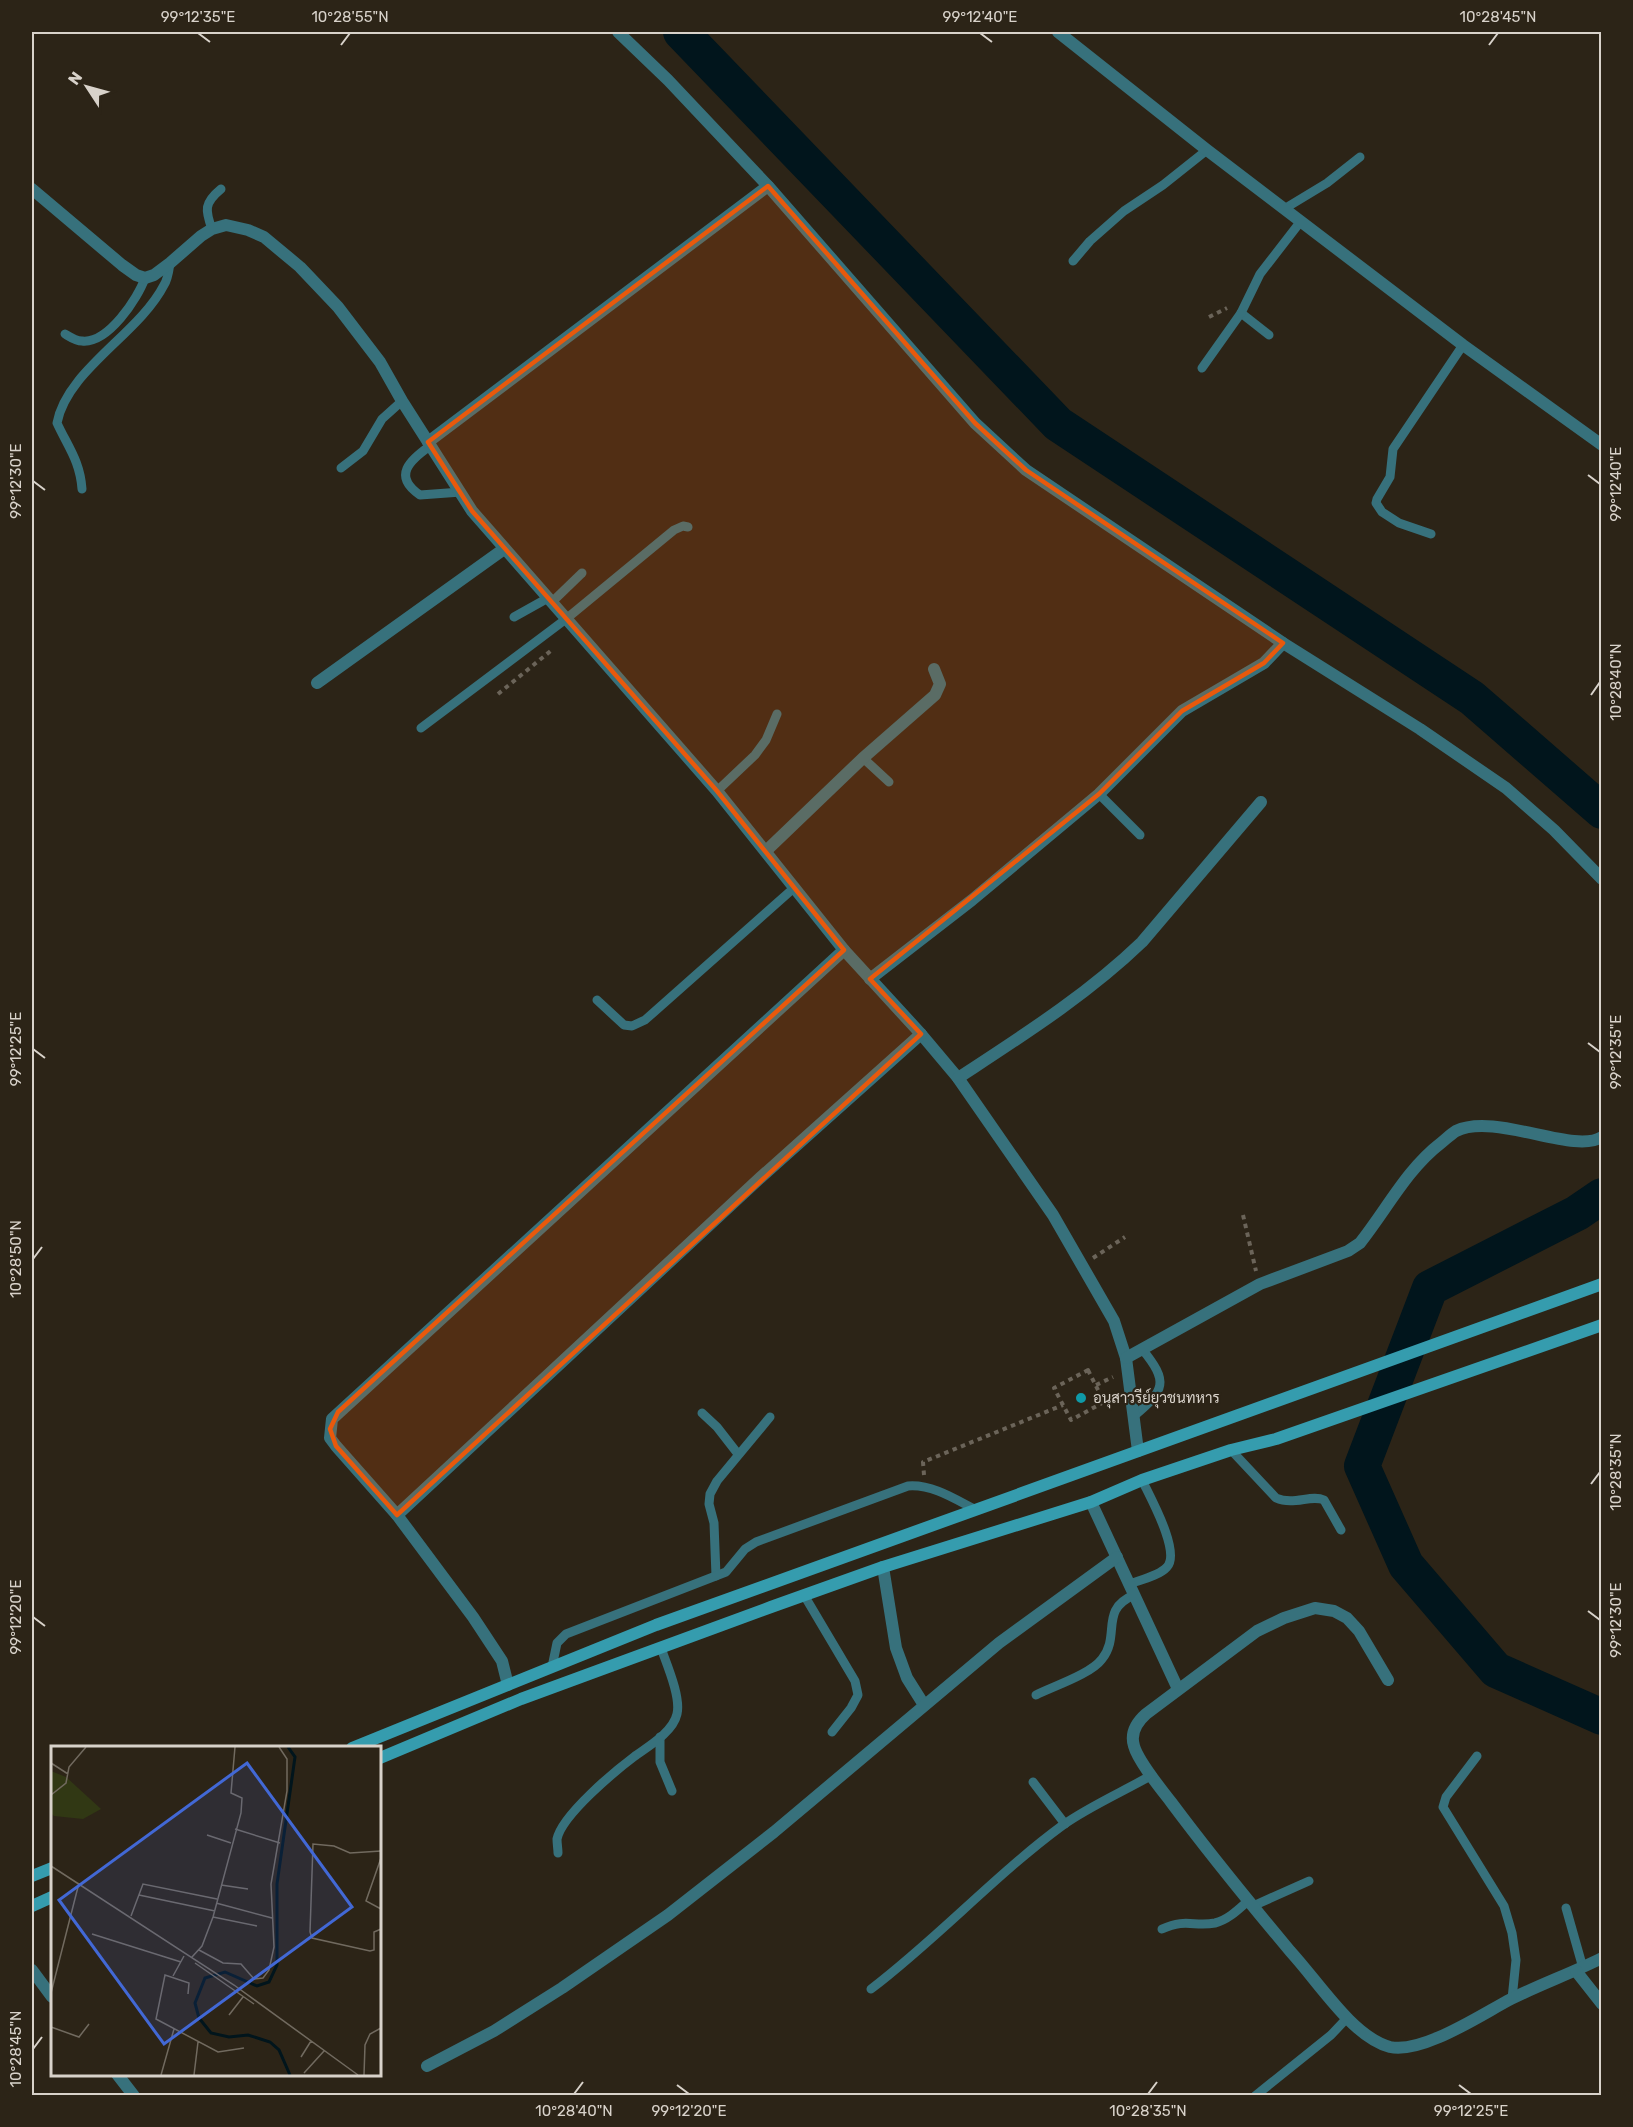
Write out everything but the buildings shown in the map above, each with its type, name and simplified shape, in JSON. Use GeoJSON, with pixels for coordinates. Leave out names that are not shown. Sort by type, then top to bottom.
{"type":"FeatureCollection","features":[{"type":"Feature","properties":{"kind":"main road"},"geometry":{"type":"LineString","coordinates":[[357,1746],[656,1625],[1602,1284]]}},
{"type":"Feature","properties":{"kind":"main road"},"geometry":{"type":"LineString","coordinates":[[381,1758],[512,1703],[883,1567],[1091,1502],[1142,1480],[1232,1450],[1276,1439],[1602,1325]]}},
{"type":"Feature","properties":{"kind":"main road"},"geometry":{"type":"LineString","coordinates":[[32,1876],[51,1868]]}},
{"type":"Feature","properties":{"kind":"main road"},"geometry":{"type":"LineString","coordinates":[[32,1906],[51,1897]]}},
{"type":"Feature","properties":{"kind":"street"},"geometry":{"type":"LineString","coordinates":[[618,32],[668,80],[768,186],[975,423],[1026,470],[1283,644],[1420,729],[1506,788],[1554,830],[1602,879]]}},
{"type":"Feature","properties":{"kind":"street"},"geometry":{"type":"LineString","coordinates":[[1058,32],[1207,150],[1463,345],[1602,445]]}},
{"type":"Feature","properties":{"kind":"street"},"geometry":{"type":"LineString","coordinates":[[429,444],[768,186]]}},
{"type":"Feature","properties":{"kind":"street"},"geometry":{"type":"LineString","coordinates":[[32,189],[136,275],[145,278],[153,275],[201,236],[212,229],[226,225],[248,230],[264,237],[300,267],[338,307],[374,354],[472,511],[717,791],[844,950],[958,1078],[1053,1215],[1114,1321],[1126,1358],[1138,1451]]}},
{"type":"Feature","properties":{"kind":"street"},"geometry":{"type":"LineString","coordinates":[[316,683],[504,549]]}},
{"type":"Feature","properties":{"kind":"street"},"geometry":{"type":"LineString","coordinates":[[870,979],[972,900],[1099,794],[1182,711],[1264,663],[1283,644]]}},
{"type":"Feature","properties":{"kind":"street"},"geometry":{"type":"LineString","coordinates":[[766,850],[863,758],[936,695],[939,684],[934,669]]}},
{"type":"Feature","properties":{"kind":"street"},"geometry":{"type":"LineString","coordinates":[[958,1078],[1043,1022],[1124,960],[1142,942],[1261,802]]}},
{"type":"Feature","properties":{"kind":"street"},"geometry":{"type":"LineString","coordinates":[[508,1685],[502,1660],[473,1617],[397,1515],[330,1438],[332,1419],[844,950]]}},
{"type":"Feature","properties":{"kind":"street"},"geometry":{"type":"LineString","coordinates":[[397,1515],[760,1178],[921,1034]]}},
{"type":"Feature","properties":{"kind":"street"},"geometry":{"type":"LineString","coordinates":[[1126,1358],[1260,1284],[1325,1261],[1360,1243],[1411,1172],[1433,1149],[1457,1131],[1477,1127],[1511,1128],[1574,1141],[1602,1137]]}},
{"type":"Feature","properties":{"kind":"street"},"geometry":{"type":"LineString","coordinates":[[1091,1502],[1178,1689]]}},
{"type":"Feature","properties":{"kind":"street"},"geometry":{"type":"LineString","coordinates":[[427,2066],[494,2031],[562,1988],[668,1915],[774,1832],[999,1643],[1117,1557]]}},
{"type":"Feature","properties":{"kind":"street"},"geometry":{"type":"LineString","coordinates":[[883,1567],[896,1648],[907,1678],[924,1705]]}},
{"type":"Feature","properties":{"kind":"street"},"geometry":{"type":"LineString","coordinates":[[1388,1680],[1359,1631],[1347,1618],[1334,1611],[1315,1608],[1284,1618],[1257,1631],[1178,1689],[1137,1723],[1133,1734],[1134,1747],[1203,1845],[1250,1904],[1347,2018],[1375,2041],[1391,2047],[1406,2047],[1436,2038],[1512,1999],[1602,1958]]}},
{"type":"Feature","properties":{"kind":"street"},"geometry":{"type":"LineString","coordinates":[[1579,1969],[1602,2004]]}},
{"type":"Feature","properties":{"kind":"street"},"geometry":{"type":"LineString","coordinates":[[32,1970],[51,1996]]}},
{"type":"Feature","properties":{"kind":"street"},"geometry":{"type":"LineString","coordinates":[[119,2076],[134,2096]]}},
{"type":"Feature","properties":{"kind":"lane"},"geometry":{"type":"LineString","coordinates":[[1073,261],[1090,241],[1124,211],[1163,185],[1207,150]]}},
{"type":"Feature","properties":{"kind":"lane"},"geometry":{"type":"LineString","coordinates":[[1284,209],[1328,183],[1360,157]]}},
{"type":"Feature","properties":{"kind":"lane"},"geometry":{"type":"LineString","coordinates":[[212,229],[206,208],[221,189]]}},
{"type":"Feature","properties":{"kind":"lane"},"geometry":{"type":"LineString","coordinates":[[1202,368],[1241,313],[1260,274],[1301,221]]}},
{"type":"Feature","properties":{"kind":"lane"},"geometry":{"type":"LineString","coordinates":[[82,489],[81,474],[75,456],[57,423],[59,414],[70,393],[82,378],[117,343],[154,300],[165,285],[170,263]]}},
{"type":"Feature","properties":{"kind":"lane"},"geometry":{"type":"LineString","coordinates":[[65,334],[83,341],[94,340],[107,331],[126,312],[140,292],[145,278]]}},
{"type":"Feature","properties":{"kind":"lane"},"geometry":{"type":"LineString","coordinates":[[1241,313],[1269,335]]}},
{"type":"Feature","properties":{"kind":"lane"},"geometry":{"type":"LineString","coordinates":[[1431,534],[1399,523],[1382,512],[1376,503],[1390,477],[1393,449],[1463,345]]}},
{"type":"Feature","properties":{"kind":"lane"},"geometry":{"type":"LineString","coordinates":[[341,468],[363,451],[382,419],[402,401]]}},
{"type":"Feature","properties":{"kind":"lane"},"geometry":{"type":"LineString","coordinates":[[429,444],[407,465],[405,472],[408,484],[420,495],[461,492]]}},
{"type":"Feature","properties":{"kind":"lane"},"geometry":{"type":"LineString","coordinates":[[421,728],[566,619],[674,530],[683,526],[688,527]]}},
{"type":"Feature","properties":{"kind":"lane"},"geometry":{"type":"LineString","coordinates":[[514,617],[550,600],[582,573]]}},
{"type":"Feature","properties":{"kind":"lane"},"geometry":{"type":"LineString","coordinates":[[717,791],[755,755],[766,740],[777,714]]}},
{"type":"Feature","properties":{"kind":"lane"},"geometry":{"type":"LineString","coordinates":[[863,758],[889,782]]}},
{"type":"Feature","properties":{"kind":"lane"},"geometry":{"type":"LineString","coordinates":[[1099,794],[1140,836]]}},
{"type":"Feature","properties":{"kind":"lane"},"geometry":{"type":"LineString","coordinates":[[597,1000],[624,1025],[632,1026],[645,1020],[795,887]]}},
{"type":"Feature","properties":{"kind":"lane"},"geometry":{"type":"LineString","coordinates":[[1134,1416],[1151,1402],[1161,1383],[1160,1373],[1142,1349]]}},
{"type":"Feature","properties":{"kind":"lane"},"geometry":{"type":"LineString","coordinates":[[702,1413],[717,1427],[738,1454]]}},
{"type":"Feature","properties":{"kind":"lane"},"geometry":{"type":"LineString","coordinates":[[716,1576],[714,1523],[709,1504],[711,1494],[717,1481],[770,1417]]}},
{"type":"Feature","properties":{"kind":"lane"},"geometry":{"type":"LineString","coordinates":[[1232,1450],[1276,1498],[1282,1501],[1298,1502],[1317,1497],[1323,1500],[1341,1530]]}},
{"type":"Feature","properties":{"kind":"lane"},"geometry":{"type":"LineString","coordinates":[[1036,1695],[1094,1668],[1104,1657],[1110,1641],[1117,1606],[1131,1589],[1169,1566],[1172,1559],[1164,1528],[1142,1480]]}},
{"type":"Feature","properties":{"kind":"lane"},"geometry":{"type":"LineString","coordinates":[[552,1667],[557,1643],[566,1634],[716,1576],[730,1569],[744,1549],[756,1542],[908,1486],[933,1489],[976,1510]]}},
{"type":"Feature","properties":{"kind":"lane"},"geometry":{"type":"LineString","coordinates":[[804,1595],[844,1660],[858,1695],[832,1732]]}},
{"type":"Feature","properties":{"kind":"lane"},"geometry":{"type":"LineString","coordinates":[[558,1853],[557,1840],[561,1830],[577,1809],[609,1776],[660,1737],[673,1724],[678,1706],[662,1648]]}},
{"type":"Feature","properties":{"kind":"lane"},"geometry":{"type":"LineString","coordinates":[[660,1737],[660,1762],[672,1791]]}},
{"type":"Feature","properties":{"kind":"lane"},"geometry":{"type":"LineString","coordinates":[[1477,1756],[1446,1797],[1443,1807],[1504,1906],[1512,1932],[1516,1960],[1512,1999]]}},
{"type":"Feature","properties":{"kind":"lane"},"geometry":{"type":"LineString","coordinates":[[871,1989],[897,1969],[1006,1871],[1065,1824],[1152,1775]]}},
{"type":"Feature","properties":{"kind":"lane"},"geometry":{"type":"LineString","coordinates":[[1033,1782],[1065,1824]]}},
{"type":"Feature","properties":{"kind":"lane"},"geometry":{"type":"LineString","coordinates":[[1162,1929],[1184,1922],[1216,1923],[1250,1904],[1309,1881]]}},
{"type":"Feature","properties":{"kind":"lane"},"geometry":{"type":"LineString","coordinates":[[1566,1908],[1579,1969]]}},
{"type":"Feature","properties":{"kind":"lane"},"geometry":{"type":"LineString","coordinates":[[1255,2096],[1271,2081],[1332,2035],[1347,2018]]}},
{"type":"Feature","properties":{"kind":"path"},"geometry":{"type":"LineString","coordinates":[[498,694],[576,631]]}},
{"type":"Feature","properties":{"kind":"path"},"geometry":{"type":"LineString","coordinates":[[1243,1215],[1260,1284]]}},
{"type":"Feature","properties":{"kind":"path"},"geometry":{"type":"LineString","coordinates":[[1083,1265],[1125,1237]]}},
{"type":"Feature","properties":{"kind":"path"},"geometry":{"type":"LineString","coordinates":[[1088,1370],[1104,1402],[1071,1420],[1063,1405],[1054,1388],[1088,1370]]}},
{"type":"Feature","properties":{"kind":"path"},"geometry":{"type":"LineString","coordinates":[[923,1462],[1063,1405]]}},
{"type":"Feature","properties":{"kind":"highlighted area"},"geometry":{"type":"Polygon","coordinates":[[[768,186],[975,423],[1026,470],[1283,643],[1264,663],[1182,711],[1099,794],[870,979],[921,1034],[397,1515],[336,1446],[330,1429],[338,1412],[844,950],[717,791],[472,511],[428,442],[768,186]]]}},
{"type":"Feature","properties":{"kind":"waterway"},"geometry":{"type":"LineString","coordinates":[[681,32],[1058,424],[1472,698],[1602,811]]}},
{"type":"Feature","properties":{"kind":"waterway"},"geometry":{"type":"LineString","coordinates":[[1602,1196],[1577,1213],[1430,1288],[1362,1466],[1406,1565],[1496,1670],[1602,1717]]}},
{"type":"Feature","properties":{"kind":"place","name":"อนุสาวรีย์ยุวชนทหาร"},"geometry":{"type":"Point","coordinates":[1081,1398]}}]}
